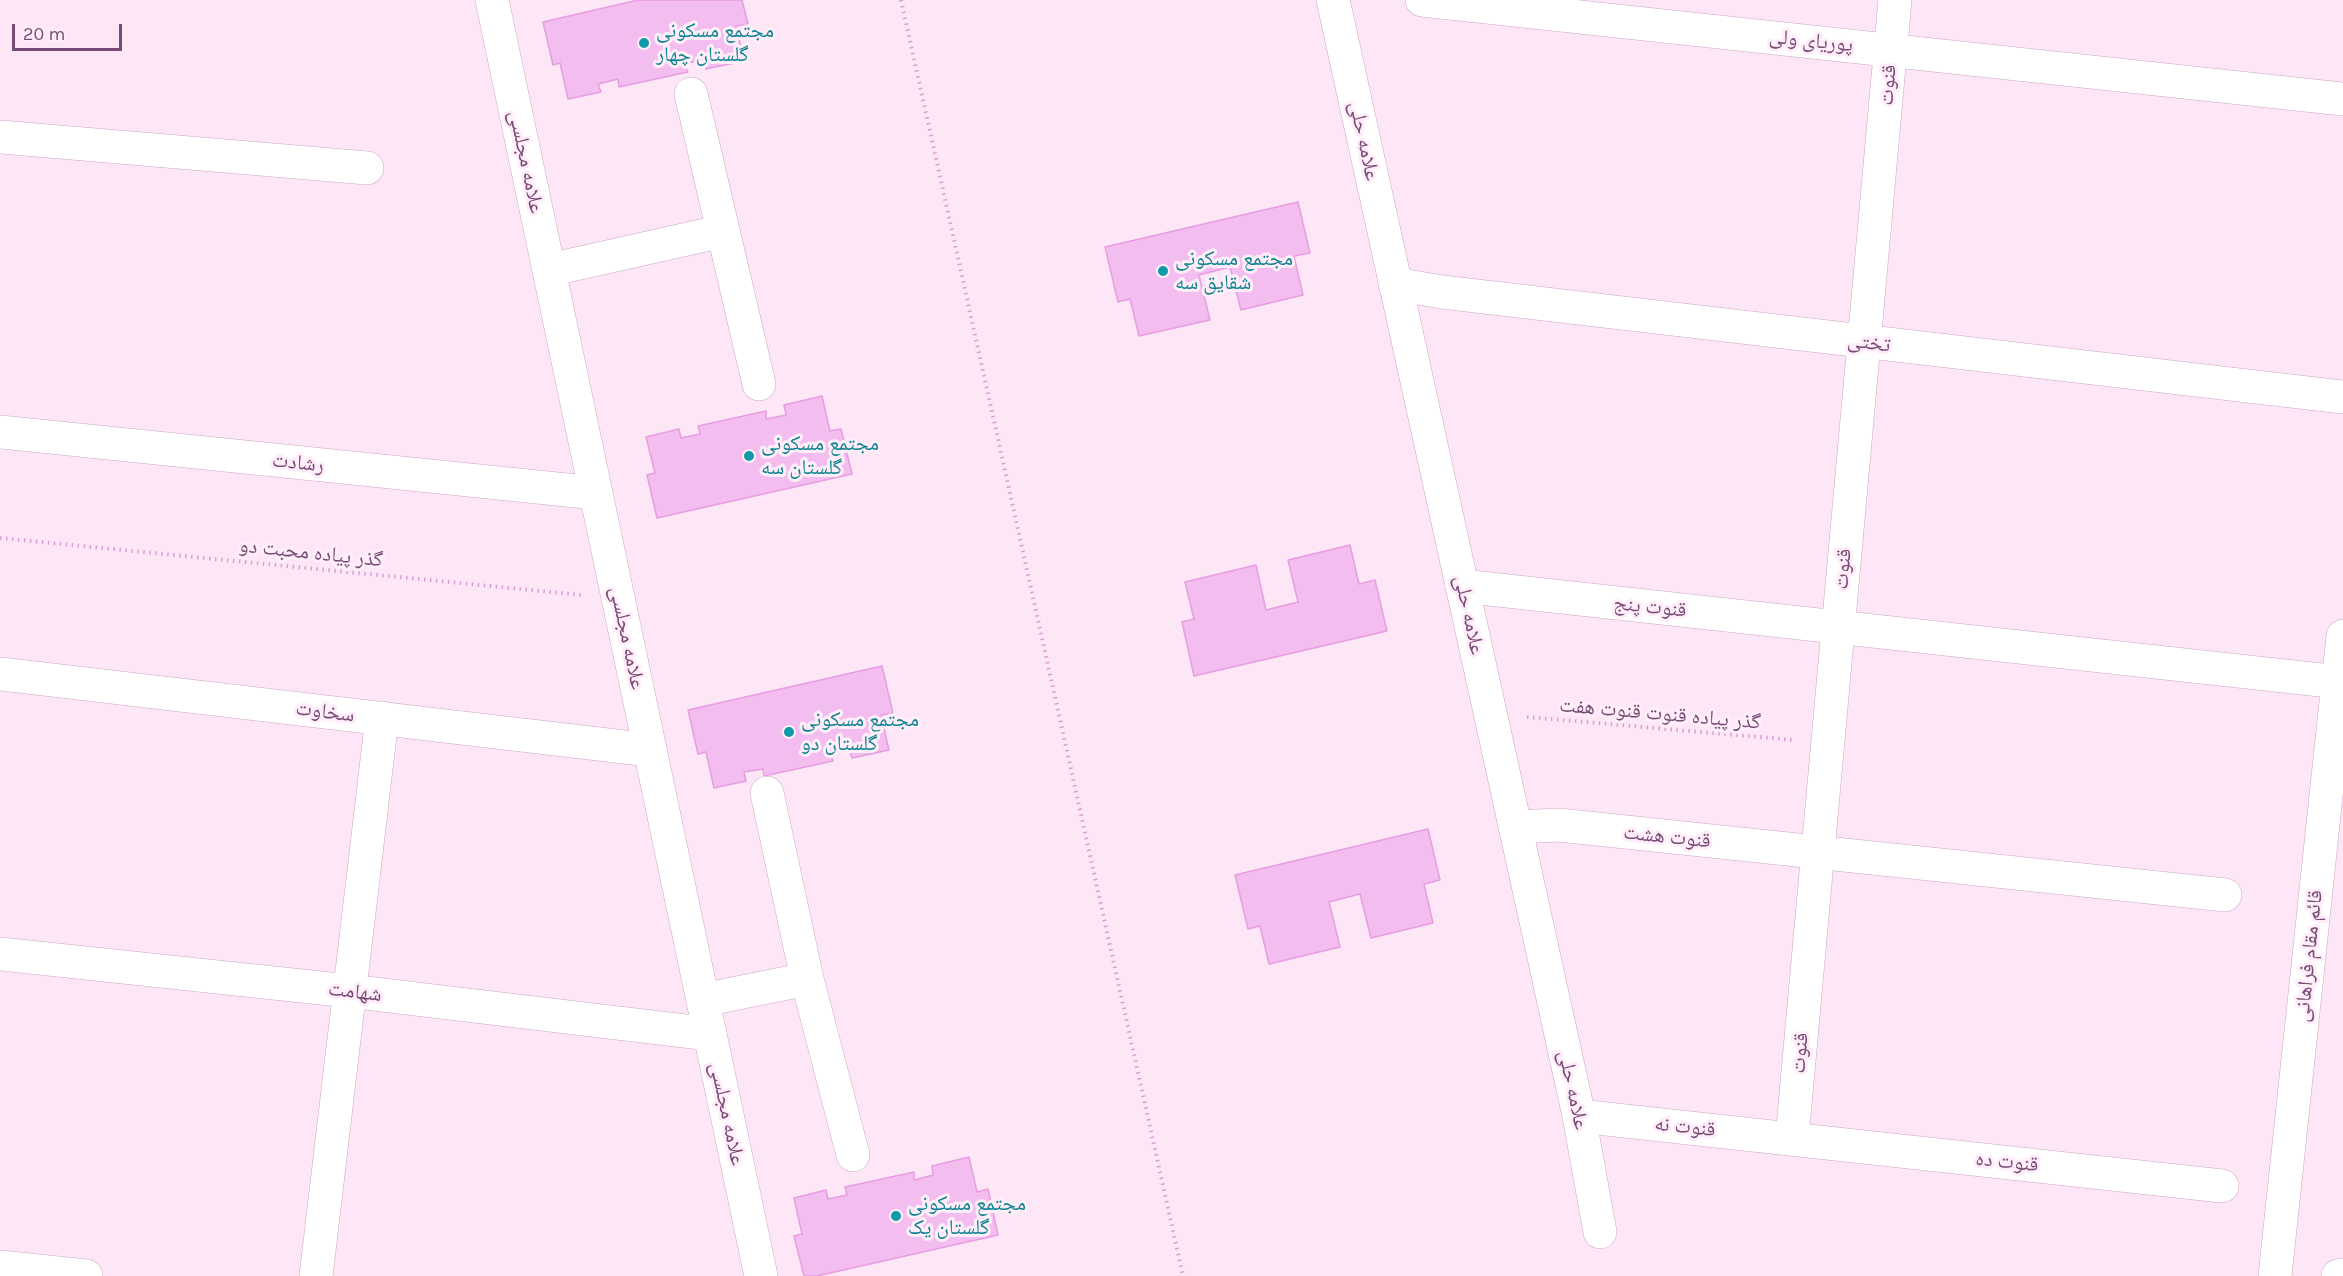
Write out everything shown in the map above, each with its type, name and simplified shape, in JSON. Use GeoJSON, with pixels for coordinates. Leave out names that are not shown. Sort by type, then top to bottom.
{"type":"FeatureCollection","features":[{"type":"Feature","properties":{"kind":"street","name":"علامه مجلسی"},"geometry":{"type":"LineString","coordinates":[[492,0],[761,1276]]}},
{"type":"Feature","properties":{"kind":"street","name":"علامه حلی"},"geometry":{"type":"LineString","coordinates":[[1333,0],[1579,1116],[1600,1232]]}},
{"type":"Feature","properties":{"kind":"street","name":"پوریای ولی"},"geometry":{"type":"LineString","coordinates":[[1422,0],[2343,99]]}},
{"type":"Feature","properties":{"kind":"street","name":"قنوت"},"geometry":{"type":"LineString","coordinates":[[1792,1138],[1895,0]]}},
{"type":"Feature","properties":{"kind":"street"},"geometry":{"type":"LineString","coordinates":[[691,94],[759,384]]}},
{"type":"Feature","properties":{"kind":"street"},"geometry":{"type":"LineString","coordinates":[[0,138],[367,168]]}},
{"type":"Feature","properties":{"kind":"street"},"geometry":{"type":"LineString","coordinates":[[549,270],[723,231]]}},
{"type":"Feature","properties":{"kind":"street","name":"تختی"},"geometry":{"type":"LineString","coordinates":[[1395,284],[1442,292],[1864,343],[2343,397]]}},
{"type":"Feature","properties":{"kind":"street","name":"رشادت"},"geometry":{"type":"LineString","coordinates":[[0,432],[596,493]]}},
{"type":"Feature","properties":{"kind":"street","name":"قنوت پنج"},"geometry":{"type":"LineString","coordinates":[[1462,586],[2339,682]]}},
{"type":"Feature","properties":{"kind":"street","name":"قائم مقام فراهانی"},"geometry":{"type":"LineString","coordinates":[[2275,1276],[2343,636]]}},
{"type":"Feature","properties":{"kind":"street","name":"سخاوت"},"geometry":{"type":"LineString","coordinates":[[0,674],[650,750]]}},
{"type":"Feature","properties":{"kind":"street"},"geometry":{"type":"LineString","coordinates":[[316,1276],[382,718]]}},
{"type":"Feature","properties":{"kind":"street"},"geometry":{"type":"LineString","coordinates":[[767,793],[807,979],[853,1155]]}},
{"type":"Feature","properties":{"kind":"street","name":"قنوت هشت"},"geometry":{"type":"LineString","coordinates":[[1515,827],[1559,825],[2225,895]]}},
{"type":"Feature","properties":{"kind":"street","name":"شهامت"},"geometry":{"type":"LineString","coordinates":[[0,954],[349,991],[710,1034]]}},
{"type":"Feature","properties":{"kind":"street"},"geometry":{"type":"LineString","coordinates":[[703,1000],[807,979]]}},
{"type":"Feature","properties":{"kind":"street","name":"قنوت نه"},"geometry":{"type":"LineString","coordinates":[[1579,1116],[1792,1138]]}},
{"type":"Feature","properties":{"kind":"street","name":"قنوت ده"},"geometry":{"type":"LineString","coordinates":[[1792,1138],[2222,1186]]}},
{"type":"Feature","properties":{"kind":"street"},"geometry":{"type":"LineString","coordinates":[[0,1267],[86,1276]]}},
{"type":"Feature","properties":{"kind":"street"},"geometry":{"type":"LineString","coordinates":[[2338,1276],[2343,1275]]}},
{"type":"Feature","properties":{"kind":"path"},"geometry":{"type":"LineString","coordinates":[[901,0],[1183,1276]]}},
{"type":"Feature","properties":{"kind":"path","name":"گذر پیاده محبت دو"},"geometry":{"type":"LineString","coordinates":[[0,538],[618,599]]}},
{"type":"Feature","properties":{"kind":"path","name":"گذر پیاده قنوت قنوت هفت"},"geometry":{"type":"LineString","coordinates":[[1490,714],[1828,743]]}},
{"type":"Feature","properties":{"kind":"building","name":"مجتمع مسکونی گلستان چهار"},"geometry":{"type":"Polygon","coordinates":[[[638,0],[742,0],[748,24],[736,26],[744,61],[706,69],[704,59],[684,64],[688,72],[619,87],[618,79],[598,84],[601,92],[568,99],[560,63],[553,65],[543,22],[638,0]]]}},
{"type":"Feature","properties":{"kind":"building","name":"مجتمع مسکونی شقایق سه"},"geometry":{"type":"Polygon","coordinates":[[[1298,202],[1310,253],[1294,256],[1303,295],[1241,310],[1230,267],[1199,275],[1210,320],[1139,336],[1130,299],[1118,302],[1105,247],[1298,202]]]}},
{"type":"Feature","properties":{"kind":"building","name":"مجتمع مسکونی گلستان سه"},"geometry":{"type":"Polygon","coordinates":[[[822,396],[830,431],[841,429],[852,474],[657,518],[647,475],[655,473],[646,437],[679,429],[681,438],[700,434],[698,426],[766,411],[766,419],[786,415],[784,405],[822,396]]]}},
{"type":"Feature","properties":{"kind":"building"},"geometry":{"type":"Polygon","coordinates":[[[1350,545],[1359,584],[1375,580],[1387,631],[1194,676],[1182,622],[1194,619],[1185,582],[1256,565],[1266,610],[1298,602],[1288,560],[1350,545]]]}},
{"type":"Feature","properties":{"kind":"building","name":"مجتمع مسکونی گلستان دو"},"geometry":{"type":"Polygon","coordinates":[[[882,666],[893,713],[881,715],[889,750],[852,758],[849,749],[830,753],[833,761],[764,776],[763,769],[744,772],[746,781],[714,788],[706,752],[698,754],[688,710],[882,666]]]}},
{"type":"Feature","properties":{"kind":"building"},"geometry":{"type":"Polygon","coordinates":[[[1428,829],[1440,880],[1424,884],[1433,923],[1371,938],[1360,894],[1329,902],[1340,947],[1269,964],[1260,926],[1248,929],[1235,875],[1428,829]]]}},
{"type":"Feature","properties":{"kind":"building","name":"مجتمع مسکونی گلستان یک"},"geometry":{"type":"Polygon","coordinates":[[[969,1157],[977,1192],[988,1189],[998,1235],[817,1276],[804,1276],[794,1236],[802,1234],[794,1198],[826,1190],[828,1199],[847,1195],[845,1187],[914,1172],[914,1180],[933,1175],[932,1166],[969,1157]]]}},
{"type":"Feature","properties":{"kind":"place","name":"مجتمع مسکونی گلستان چهار"},"geometry":{"type":"Point","coordinates":[644,43]}},
{"type":"Feature","properties":{"kind":"place","name":"مجتمع مسکونی شقایق سه"},"geometry":{"type":"Point","coordinates":[1163,271]}},
{"type":"Feature","properties":{"kind":"place","name":"مجتمع مسکونی گلستان سه"},"geometry":{"type":"Point","coordinates":[749,456]}},
{"type":"Feature","properties":{"kind":"place","name":"مجتمع مسکونی گلستان دو"},"geometry":{"type":"Point","coordinates":[789,732]}},
{"type":"Feature","properties":{"kind":"place","name":"مجتمع مسکونی گلستان یک"},"geometry":{"type":"Point","coordinates":[896,1216]}}]}
